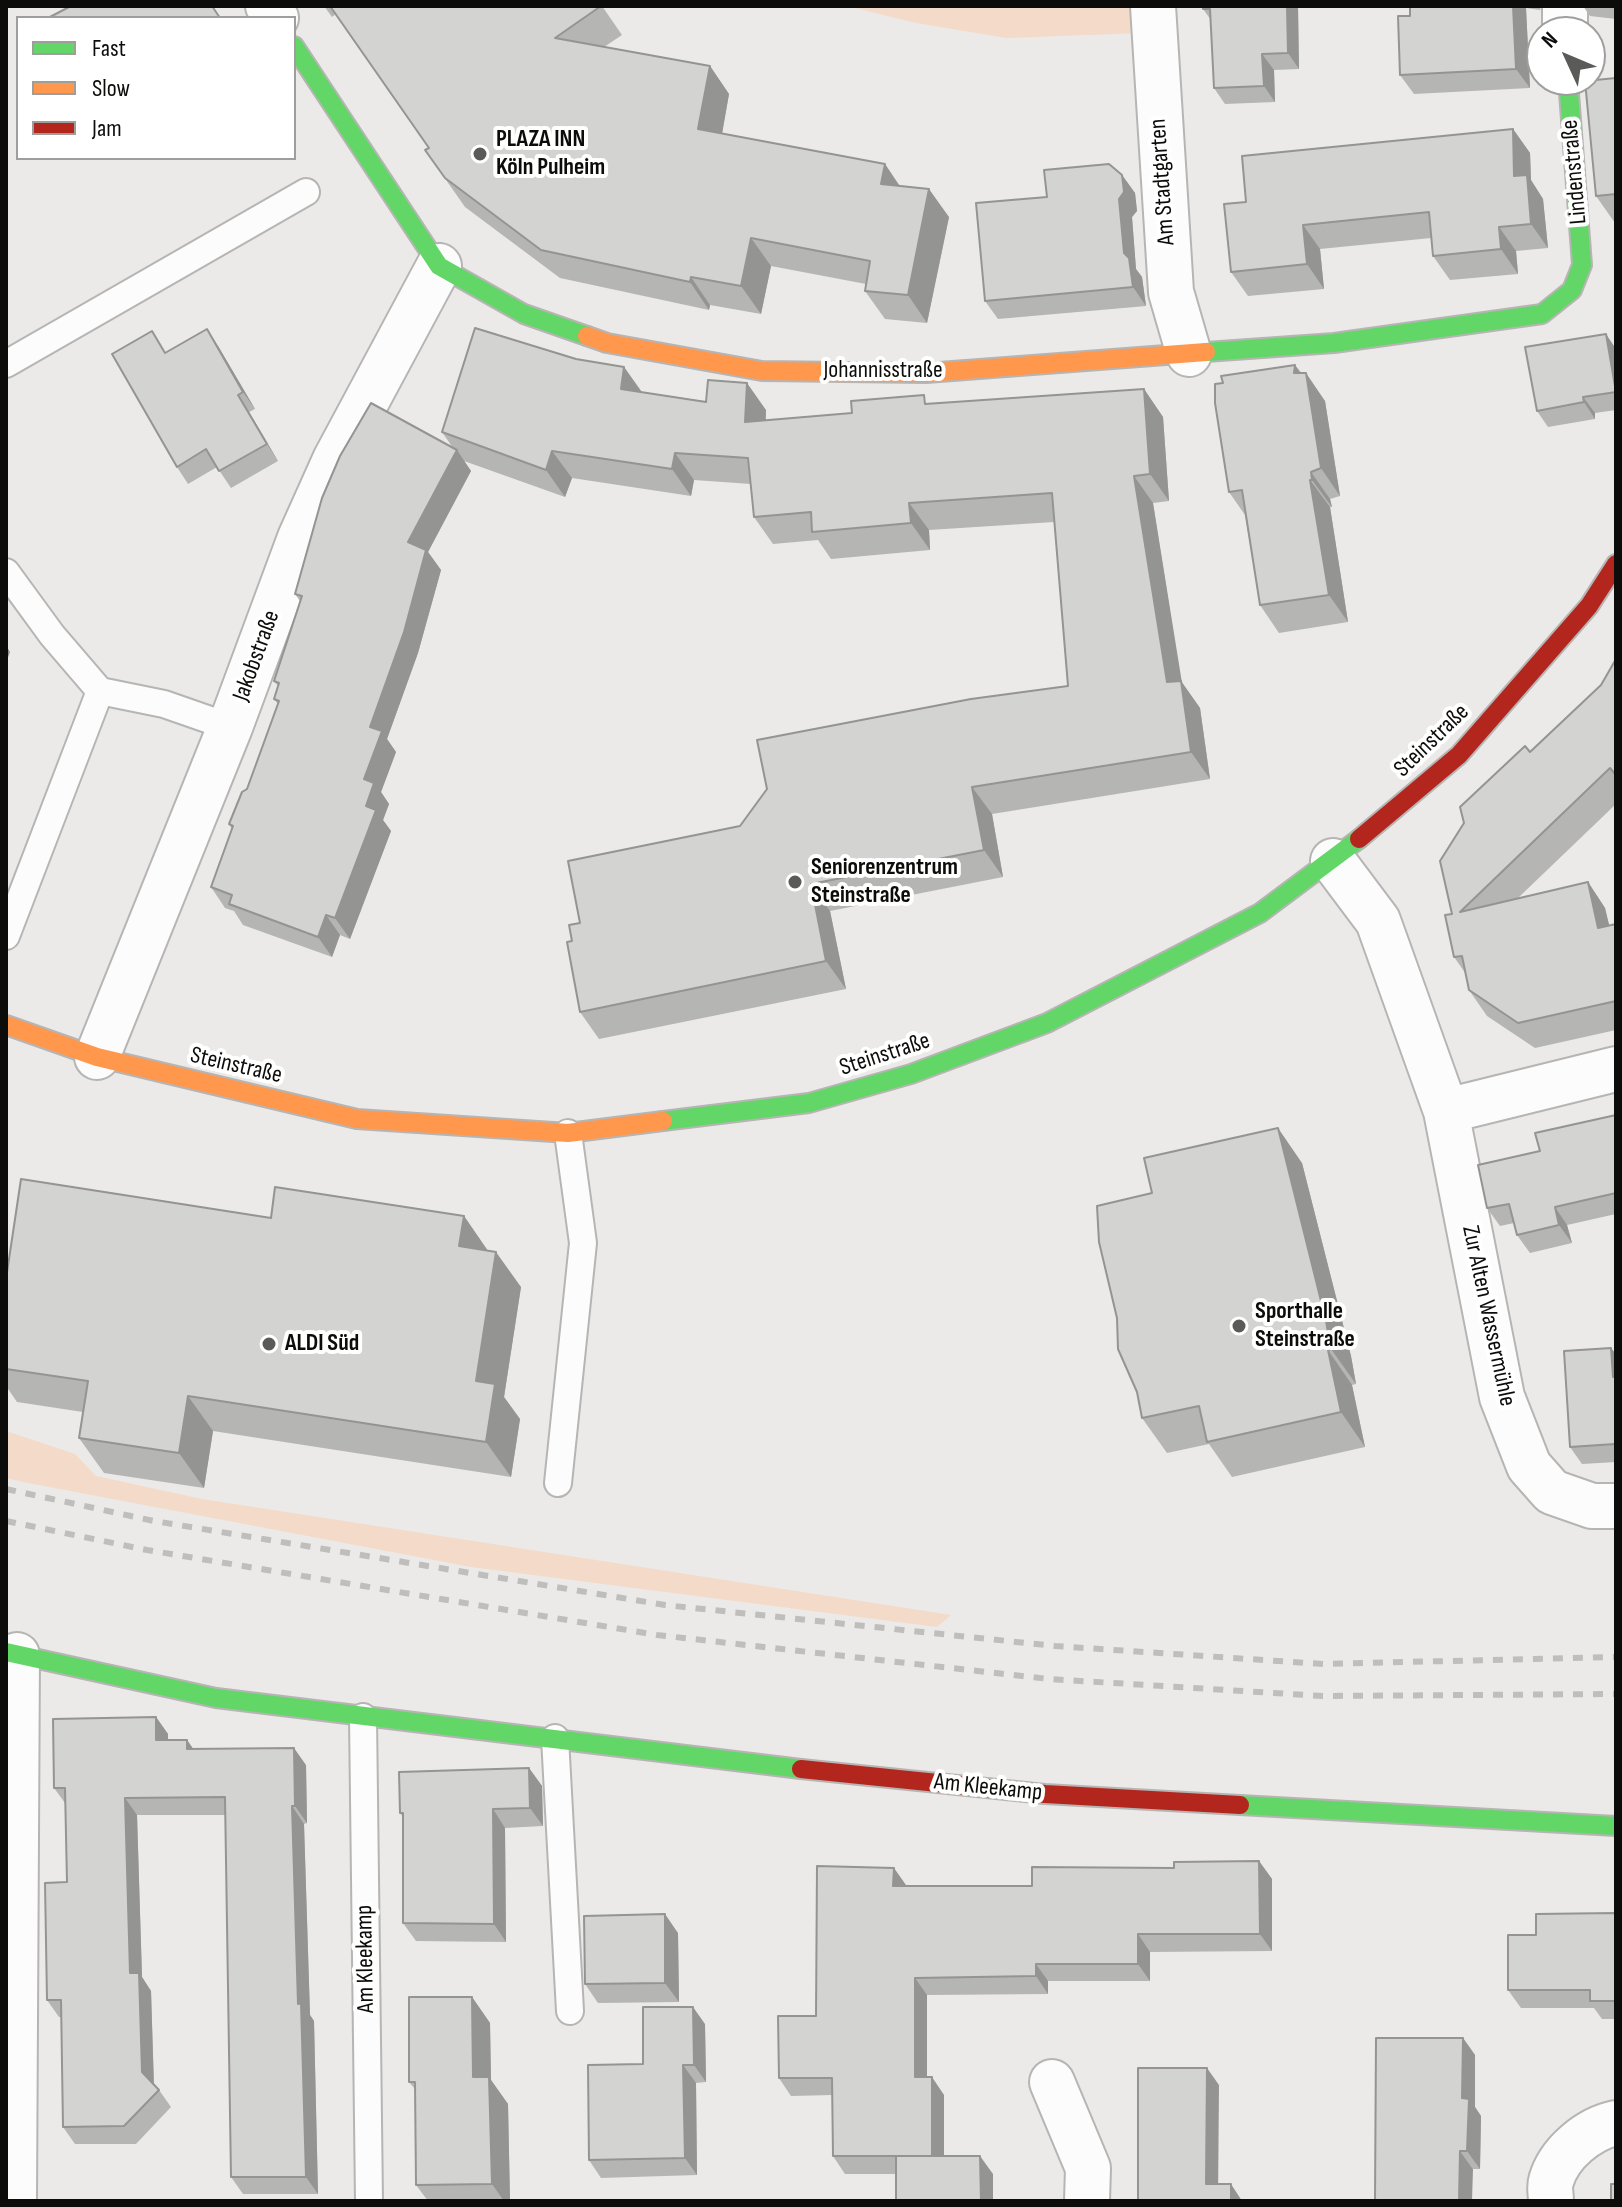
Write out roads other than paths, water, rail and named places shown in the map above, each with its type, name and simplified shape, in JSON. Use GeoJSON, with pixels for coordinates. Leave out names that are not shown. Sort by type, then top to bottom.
{"type":"FeatureCollection","features":[{"type":"Feature","properties":{"kind":"street","name":"Am Stadtgarten"},"geometry":{"type":"LineString","coordinates":[[1153,6],[1171,292],[1189,354]]}},
{"type":"Feature","properties":{"kind":"street","name":"Johannisstraße"},"geometry":{"type":"LineString","coordinates":[[296,49],[439,266],[524,314],[607,343],[762,371],[926,373],[1334,343],[1542,314],[1572,290],[1582,265]]}},
{"type":"Feature","properties":{"kind":"street","name":"Lindenstraße"},"geometry":{"type":"LineString","coordinates":[[1569,96],[1582,265]]}},
{"type":"Feature","properties":{"kind":"street","name":"Jakobstraße"},"geometry":{"type":"LineString","coordinates":[[97,1057],[230,727],[300,538],[335,460],[439,266]]}},
{"type":"Feature","properties":{"kind":"street","name":"Steinstraße"},"geometry":{"type":"LineString","coordinates":[[6,1025],[97,1057],[357,1119],[568,1133],[809,1103],[911,1074],[1047,1023],[1260,913],[1333,861],[1459,755],[1589,606],[1616,564]]}},
{"type":"Feature","properties":{"kind":"street","name":"Zur Alten Wassermühle"},"geometry":{"type":"LineString","coordinates":[[1333,861],[1378,921],[1446,1111],[1502,1397],[1529,1466],[1552,1492],[1592,1506],[1616,1506]]}},
{"type":"Feature","properties":{"kind":"street"},"geometry":{"type":"LineString","coordinates":[[1446,1111],[1616,1069]]}},
{"type":"Feature","properties":{"kind":"street"},"geometry":{"type":"LineString","coordinates":[[12,1654],[14,2201]]}},
{"type":"Feature","properties":{"kind":"street","name":"Am Kleekamp"},"geometry":{"type":"LineString","coordinates":[[12,1654],[216,1698],[799,1769],[1045,1794],[1616,1826]]}},
{"type":"Feature","properties":{"kind":"street"},"geometry":{"type":"LineString","coordinates":[[1052,2082],[1088,2168],[1087,2201]]}},
{"type":"Feature","properties":{"kind":"street"},"geometry":{"type":"LineString","coordinates":[[1551,2201],[1550,2182],[1569,2149],[1601,2127],[1616,2123]]}},
{"type":"Feature","properties":{"kind":"lane"},"geometry":{"type":"LineString","coordinates":[[6,364],[306,192]]}},
{"type":"Feature","properties":{"kind":"lane"},"geometry":{"type":"LineString","coordinates":[[6,572],[52,635],[100,691],[164,704],[230,727]]}},
{"type":"Feature","properties":{"kind":"lane"},"geometry":{"type":"LineString","coordinates":[[6,936],[100,691]]}},
{"type":"Feature","properties":{"kind":"lane"},"geometry":{"type":"LineString","coordinates":[[558,1483],[583,1243],[568,1133]]}},
{"type":"Feature","properties":{"kind":"lane","name":"Am Kleekamp"},"geometry":{"type":"LineString","coordinates":[[363,1717],[369,2201]]}},
{"type":"Feature","properties":{"kind":"lane"},"geometry":{"type":"LineString","coordinates":[[555,1738],[570,2011]]}},
{"type":"Feature","properties":{"kind":"railway"},"geometry":{"type":"LineString","coordinates":[[6,1489],[154,1521],[665,1605],[1055,1646],[1323,1664],[1616,1657]]}},
{"type":"Feature","properties":{"kind":"railway"},"geometry":{"type":"LineString","coordinates":[[6,1521],[147,1550],[657,1635],[1049,1679],[1323,1696],[1616,1694]]}},
{"type":"Feature","properties":{"kind":"place","name":"PLAZA INN Köln Pulheim"},"geometry":{"type":"Point","coordinates":[480,154]}},
{"type":"Feature","properties":{"kind":"place","name":"Seniorenzentrum Steinstraße"},"geometry":{"type":"Point","coordinates":[795,882]}},
{"type":"Feature","properties":{"kind":"place","name":"Sporthalle Steinstraße"},"geometry":{"type":"Point","coordinates":[1239,1326]}},
{"type":"Feature","properties":{"kind":"place","name":"ALDI Süd"},"geometry":{"type":"Point","coordinates":[269,1344]}}]}
